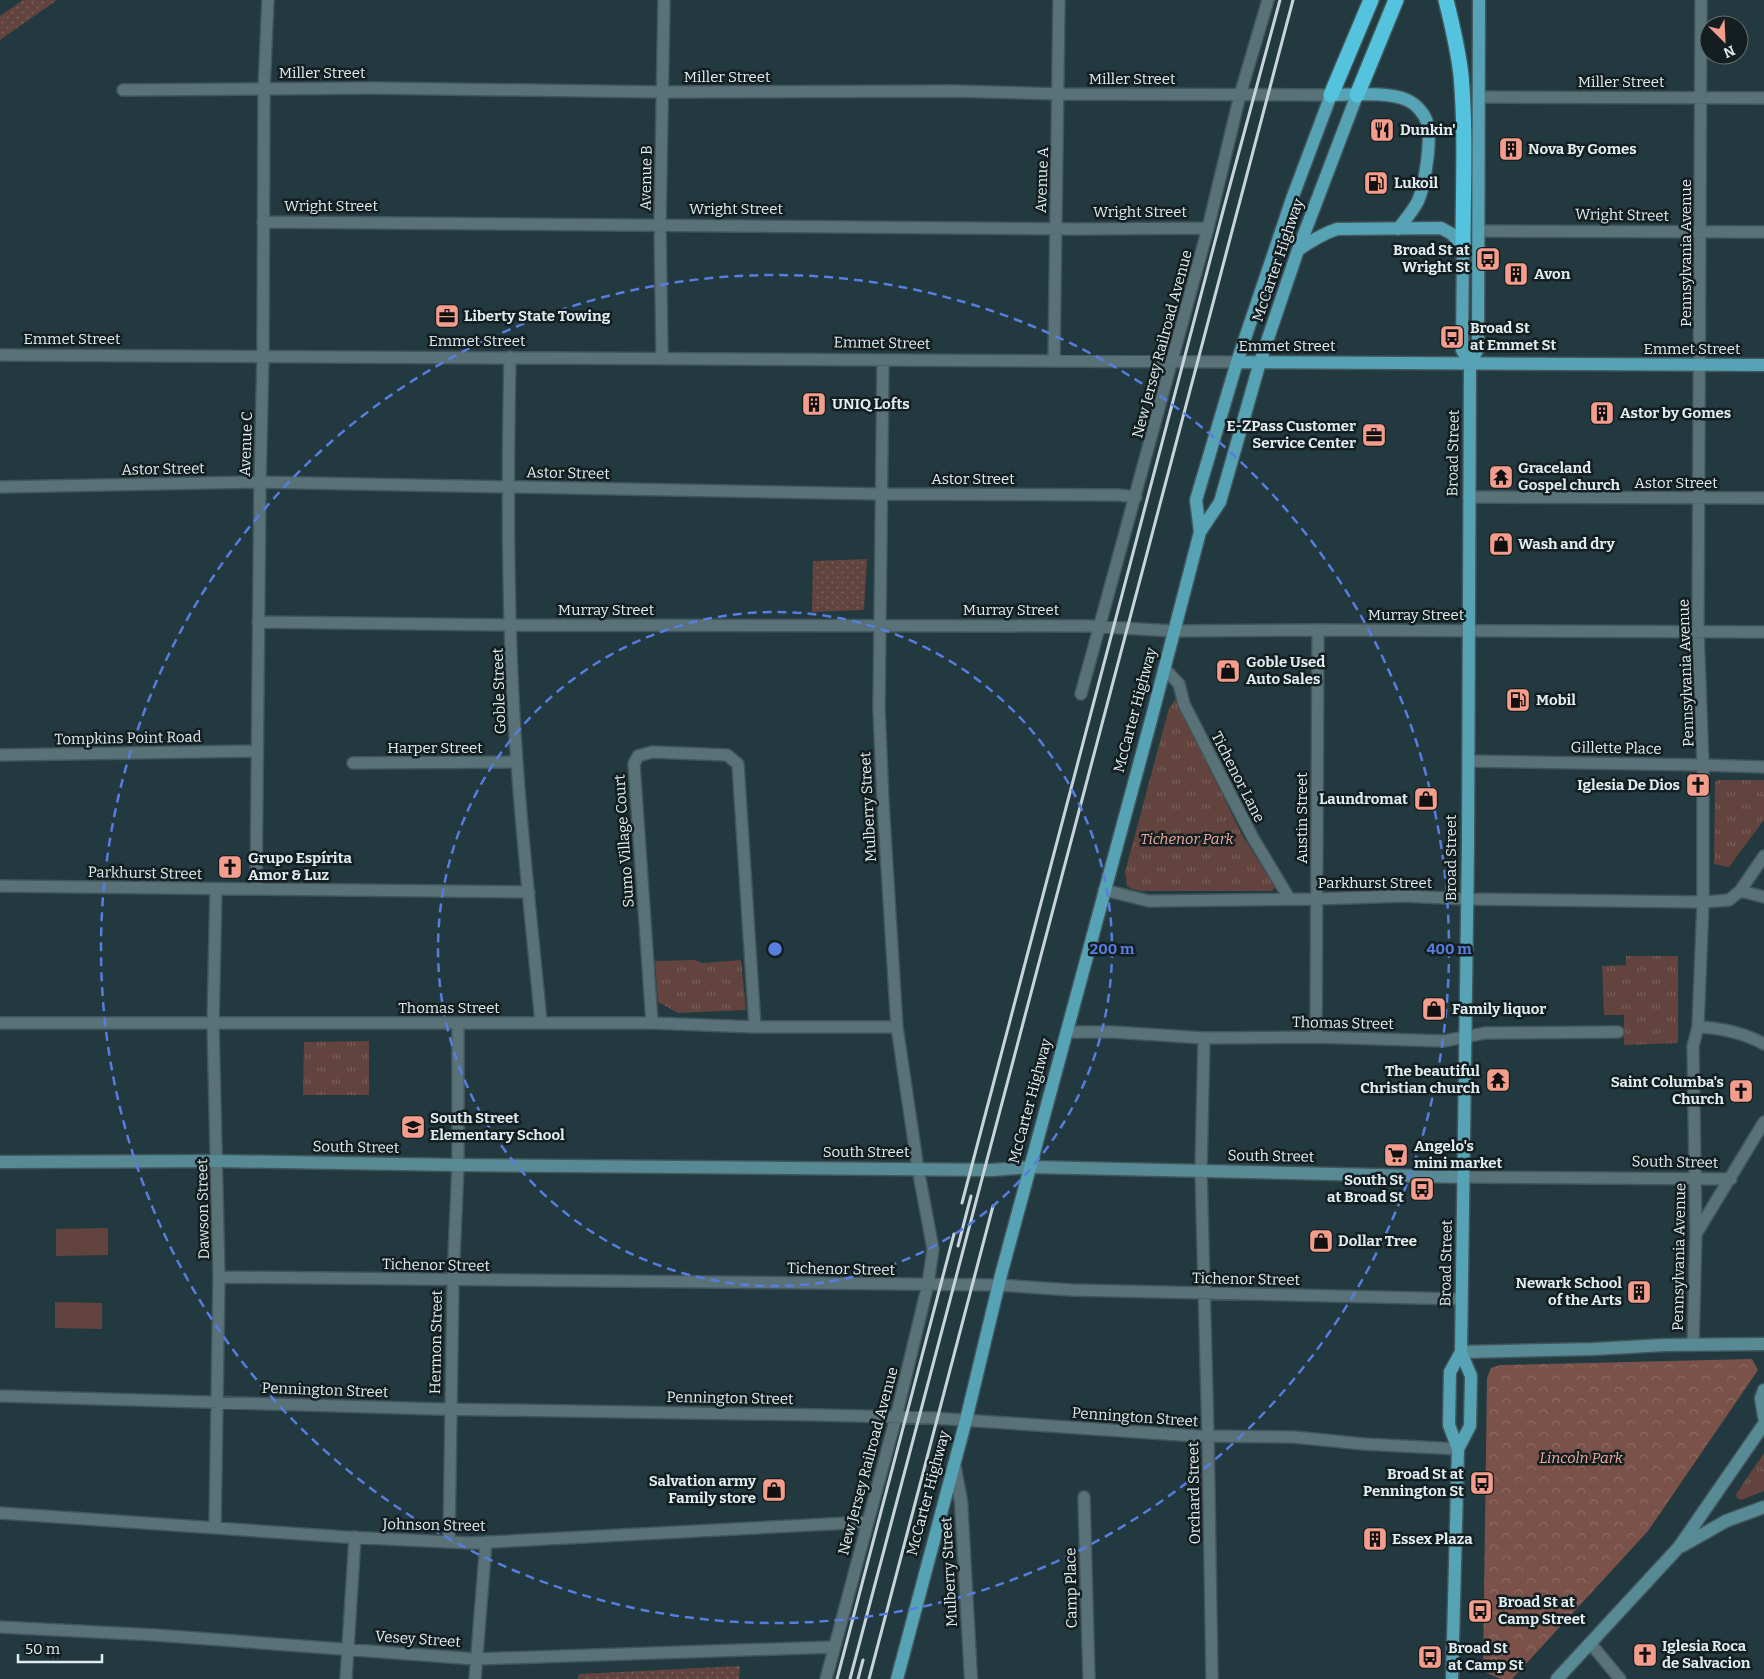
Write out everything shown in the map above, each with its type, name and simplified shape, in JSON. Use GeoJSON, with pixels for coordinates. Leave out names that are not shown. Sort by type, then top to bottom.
{"type":"FeatureCollection","features":[{"type":"Feature","properties":{"kind":"highway","name":"McCarter Highway"},"geometry":{"type":"LineString","coordinates":[[1331,95],[1371,0]]}},
{"type":"Feature","properties":{"kind":"highway","name":"McCarter Highway"},"geometry":{"type":"LineString","coordinates":[[1357,95],[1396,0]]}},
{"type":"Feature","properties":{"kind":"highway"},"geometry":{"type":"LineString","coordinates":[[1447,4],[1461,74],[1463,110],[1463,246]]}},
{"type":"Feature","properties":{"kind":"main road","name":"Broad Street"},"geometry":{"type":"LineString","coordinates":[[1458,1449],[1470,1426],[1471,1376],[1461,1352],[1466,1037],[1470,363],[1478,349],[1479,0]]}},
{"type":"Feature","properties":{"kind":"main road"},"geometry":{"type":"LineString","coordinates":[[1331,95],[1388,95],[1407,99],[1422,111],[1427,121],[1429,133],[1422,188],[1413,210],[1398,228]]}},
{"type":"Feature","properties":{"kind":"main road","name":"McCarter Highway"},"geometry":{"type":"LineString","coordinates":[[1200,532],[1196,500],[1237,362],[1278,240],[1331,95]]}},
{"type":"Feature","properties":{"kind":"main road","name":"McCarter Highway"},"geometry":{"type":"LineString","coordinates":[[897,1679],[966,1420],[998,1285],[1200,532],[1220,502],[1260,362],[1298,250],[1357,95]]}},
{"type":"Feature","properties":{"kind":"main road"},"geometry":{"type":"LineString","coordinates":[[1298,250],[1320,235],[1337,229],[1441,228],[1452,234],[1463,246]]}},
{"type":"Feature","properties":{"kind":"main road","name":"Broad Street"},"geometry":{"type":"LineString","coordinates":[[1463,246],[1462,350],[1470,363]]}},
{"type":"Feature","properties":{"kind":"main road","name":"Emmet Street"},"geometry":{"type":"LineString","coordinates":[[1237,362],[1764,365]]}},
{"type":"Feature","properties":{"kind":"main road","name":"South Street"},"geometry":{"type":"LineString","coordinates":[[0,1162],[217,1161],[458,1166],[992,1170],[1031,1167],[1463,1177]]}},
{"type":"Feature","properties":{"kind":"main road"},"geometry":{"type":"LineString","coordinates":[[1461,1352],[1758,1344],[1764,1354]]}},
{"type":"Feature","properties":{"kind":"main road","name":"Broad Street"},"geometry":{"type":"LineString","coordinates":[[1452,1679],[1458,1449],[1449,1425],[1450,1372],[1461,1352]]}},
{"type":"Feature","properties":{"kind":"main road"},"geometry":{"type":"LineString","coordinates":[[1764,1390],[1761,1398],[1764,1417]]}},
{"type":"Feature","properties":{"kind":"main road"},"geometry":{"type":"LineString","coordinates":[[1557,1679],[1680,1547],[1764,1424]]}},
{"type":"Feature","properties":{"kind":"main road"},"geometry":{"type":"LineString","coordinates":[[1680,1547],[1726,1521],[1764,1507]]}},
{"type":"Feature","properties":{"kind":"street","name":"Avenue C"},"geometry":{"type":"LineString","coordinates":[[256,889],[258,622],[263,356],[264,88],[268,0]]}},
{"type":"Feature","properties":{"kind":"street","name":"Avenue B"},"geometry":{"type":"LineString","coordinates":[[662,357],[660,225],[664,0]]}},
{"type":"Feature","properties":{"kind":"street","name":"Avenue A"},"geometry":{"type":"LineString","coordinates":[[1054,361],[1060,0]]}},
{"type":"Feature","properties":{"kind":"street","name":"New Jersey Railroad Avenue"},"geometry":{"type":"LineString","coordinates":[[1081,694],[1208,228],[1240,95],[1268,0]]}},
{"type":"Feature","properties":{"kind":"street","name":"Pennsylvania Avenue"},"geometry":{"type":"LineString","coordinates":[[1693,1345],[1696,1234],[1693,1046],[1698,1027],[1703,902],[1703,765],[1698,631],[1701,0]]}},
{"type":"Feature","properties":{"kind":"street","name":"Miller Street"},"geometry":{"type":"LineString","coordinates":[[123,90],[264,88],[662,92],[954,91],[1058,94],[1331,95]]}},
{"type":"Feature","properties":{"kind":"street","name":"Miller Street"},"geometry":{"type":"LineString","coordinates":[[1478,97],[1764,98]]}},
{"type":"Feature","properties":{"kind":"street","name":"Wright Street"},"geometry":{"type":"LineString","coordinates":[[263,222],[1208,228]]}},
{"type":"Feature","properties":{"kind":"street","name":"Wright Street"},"geometry":{"type":"LineString","coordinates":[[1479,231],[1764,232]]}},
{"type":"Feature","properties":{"kind":"street","name":"Emmet Street"},"geometry":{"type":"LineString","coordinates":[[0,355],[662,357],[1237,362]]}},
{"type":"Feature","properties":{"kind":"street","name":"Goble Street"},"geometry":{"type":"LineString","coordinates":[[510,357],[508,487],[511,625],[517,762],[541,1023]]}},
{"type":"Feature","properties":{"kind":"street","name":"Mulberry Street"},"geometry":{"type":"LineString","coordinates":[[883,360],[879,709],[883,802],[897,1027],[918,1169],[933,1249]]}},
{"type":"Feature","properties":{"kind":"street","name":"Astor Street"},"geometry":{"type":"LineString","coordinates":[[0,487],[260,482],[881,494],[1118,495],[1136,497]]}},
{"type":"Feature","properties":{"kind":"street","name":"Astor Street"},"geometry":{"type":"LineString","coordinates":[[1469,497],[1764,498]]}},
{"type":"Feature","properties":{"kind":"street","name":"Murray Street"},"geometry":{"type":"LineString","coordinates":[[258,622],[511,625],[1099,626],[1173,631],[1764,632]]}},
{"type":"Feature","properties":{"kind":"street","name":"Austin Street"},"geometry":{"type":"LineString","coordinates":[[1316,1037],[1318,630]]}},
{"type":"Feature","properties":{"kind":"street","name":"Tichenor Lane"},"geometry":{"type":"LineString","coordinates":[[1164,668],[1179,684],[1184,704],[1236,806],[1289,898]]}},
{"type":"Feature","properties":{"kind":"street","name":"Tompkins Point Road"},"geometry":{"type":"LineString","coordinates":[[0,755],[257,752]]}},
{"type":"Feature","properties":{"kind":"street","name":"Sumo Village Court"},"geometry":{"type":"LineString","coordinates":[[652,1023],[634,764],[638,756],[652,752],[728,755],[738,764],[755,1028]]}},
{"type":"Feature","properties":{"kind":"street","name":"Gillette Place"},"geometry":{"type":"LineString","coordinates":[[1468,761],[1764,767]]}},
{"type":"Feature","properties":{"kind":"street","name":"Harper Street"},"geometry":{"type":"LineString","coordinates":[[353,763],[517,762]]}},
{"type":"Feature","properties":{"kind":"street"},"geometry":{"type":"LineString","coordinates":[[1764,856],[1740,890],[1764,897]]}},
{"type":"Feature","properties":{"kind":"street","name":"Parkhurst Street"},"geometry":{"type":"LineString","coordinates":[[0,886],[529,892]]}},
{"type":"Feature","properties":{"kind":"street","name":"Dawson Street"},"geometry":{"type":"LineString","coordinates":[[216,889],[213,1023],[219,1277],[216,1528]]}},
{"type":"Feature","properties":{"kind":"street","name":"Parkhurst Street"},"geometry":{"type":"LineString","coordinates":[[1104,890],[1149,900],[1317,899],[1403,896],[1467,899],[1703,902],[1729,900],[1740,890]]}},
{"type":"Feature","properties":{"kind":"street","name":"Thomas Street"},"geometry":{"type":"LineString","coordinates":[[0,1023],[652,1023],[755,1028],[897,1027]]}},
{"type":"Feature","properties":{"kind":"street","name":"Hermon Street"},"geometry":{"type":"LineString","coordinates":[[449,1542],[453,1280],[458,1166],[458,1023]]}},
{"type":"Feature","properties":{"kind":"street"},"geometry":{"type":"LineString","coordinates":[[1698,1027],[1748,1035],[1764,1044]]}},
{"type":"Feature","properties":{"kind":"street","name":"Thomas Street"},"geometry":{"type":"LineString","coordinates":[[1067,1032],[1113,1032],[1204,1038],[1316,1037],[1444,1041],[1485,1033],[1618,1032]]}},
{"type":"Feature","properties":{"kind":"street","name":"Orchard Street"},"geometry":{"type":"LineString","coordinates":[[1204,1038],[1201,1171],[1212,1679]]}},
{"type":"Feature","properties":{"kind":"street"},"geometry":{"type":"LineString","coordinates":[[1696,1234],[1764,1122]]}},
{"type":"Feature","properties":{"kind":"street","name":"South Street"},"geometry":{"type":"LineString","coordinates":[[1463,1177],[1731,1179]]}},
{"type":"Feature","properties":{"kind":"street","name":"New Jersey Railroad Avenue"},"geometry":{"type":"LineString","coordinates":[[826,1679],[896,1417],[928,1284],[933,1249]]}},
{"type":"Feature","properties":{"kind":"street","name":"Tichenor Street"},"geometry":{"type":"LineString","coordinates":[[219,1277],[998,1285],[1072,1290],[1462,1298]]}},
{"type":"Feature","properties":{"kind":"street","name":"Pennington Street"},"geometry":{"type":"LineString","coordinates":[[0,1396],[450,1409],[896,1417],[1208,1436],[1293,1438],[1458,1449]]}},
{"type":"Feature","properties":{"kind":"street","name":"Mulberry Street"},"geometry":{"type":"LineString","coordinates":[[954,1464],[961,1501],[971,1679]]}},
{"type":"Feature","properties":{"kind":"street","name":"Camp Place"},"geometry":{"type":"LineString","coordinates":[[1084,1497],[1088,1679]]}},
{"type":"Feature","properties":{"kind":"street","name":"Johnson Street"},"geometry":{"type":"LineString","coordinates":[[0,1513],[449,1542],[486,1542],[868,1522]]}},
{"type":"Feature","properties":{"kind":"street"},"geometry":{"type":"LineString","coordinates":[[346,1679],[355,1537]]}},
{"type":"Feature","properties":{"kind":"street"},"geometry":{"type":"LineString","coordinates":[[475,1679],[486,1542]]}},
{"type":"Feature","properties":{"kind":"street","name":"Vesey Street"},"geometry":{"type":"LineString","coordinates":[[0,1627],[155,1635],[476,1659],[834,1647]]}},
{"type":"Feature","properties":{"kind":"street"},"geometry":{"type":"LineString","coordinates":[[1591,1644],[1620,1679]]}},
{"type":"Feature","properties":{"kind":"green space"},"geometry":{"type":"Polygon","coordinates":[[[23,0],[57,0],[0,40],[0,16],[23,0]]]}},
{"type":"Feature","properties":{"kind":"green space"},"geometry":{"type":"Polygon","coordinates":[[[867,559],[864,610],[812,612],[813,561],[867,559]]]}},
{"type":"Feature","properties":{"kind":"green space","name":"Tichenor Park"},"geometry":{"type":"Polygon","coordinates":[[[1176,699],[1242,835],[1275,887],[1272,891],[1141,891],[1127,886],[1125,872],[1169,708],[1176,699]]]}},
{"type":"Feature","properties":{"kind":"green space"},"geometry":{"type":"Polygon","coordinates":[[[1718,780],[1764,780],[1764,820],[1729,867],[1714,864],[1715,782],[1718,780]]]}},
{"type":"Feature","properties":{"kind":"green space"},"geometry":{"type":"Polygon","coordinates":[[[1626,956],[1678,956],[1678,1043],[1624,1045],[1624,1015],[1604,1015],[1602,966],[1626,965],[1626,956]]]}},
{"type":"Feature","properties":{"kind":"green space"},"geometry":{"type":"Polygon","coordinates":[[[695,960],[702,963],[741,960],[746,1010],[678,1013],[658,1002],[655,961],[695,960]]]}},
{"type":"Feature","properties":{"kind":"green space"},"geometry":{"type":"Polygon","coordinates":[[[369,1041],[369,1095],[303,1095],[304,1042],[369,1041]]]}},
{"type":"Feature","properties":{"kind":"green space"},"geometry":{"type":"Polygon","coordinates":[[[108,1228],[108,1255],[56,1256],[56,1229],[108,1228]]]}},
{"type":"Feature","properties":{"kind":"green space"},"geometry":{"type":"Polygon","coordinates":[[[55,1302],[102,1303],[102,1329],[55,1328],[55,1302]]]}},
{"type":"Feature","properties":{"kind":"green space","name":"Lincoln Park"},"geometry":{"type":"Polygon","coordinates":[[[1752,1359],[1758,1370],[1648,1531],[1512,1679],[1500,1679],[1483,1671],[1487,1378],[1491,1368],[1500,1365],[1752,1359]]]}},
{"type":"Feature","properties":{"kind":"green space"},"geometry":{"type":"Polygon","coordinates":[[[1764,1453],[1764,1491],[1741,1500],[1737,1498],[1736,1494],[1764,1453]]]}},
{"type":"Feature","properties":{"kind":"green space"},"geometry":{"type":"Polygon","coordinates":[[[740,1666],[739,1679],[578,1679],[579,1674],[740,1666]]]}},
{"type":"Feature","properties":{"kind":"railway"},"geometry":{"type":"LineString","coordinates":[[962,1203],[1280,0]]}},
{"type":"Feature","properties":{"kind":"railway"},"geometry":{"type":"LineString","coordinates":[[850,1679],[1293,0]]}},
{"type":"Feature","properties":{"kind":"railway"},"geometry":{"type":"LineString","coordinates":[[958,1246],[971,1196]]}},
{"type":"Feature","properties":{"kind":"railway"},"geometry":{"type":"LineString","coordinates":[[869,1679],[993,1206]]}},
{"type":"Feature","properties":{"kind":"railway"},"geometry":{"type":"LineString","coordinates":[[837,1679],[954,1234]]}},
{"type":"Feature","properties":{"kind":"railway"},"geometry":{"type":"LineString","coordinates":[[858,1679],[863,1660]]}},
{"type":"Feature","properties":{"kind":"place","name":"Dunkin'"},"geometry":{"type":"Point","coordinates":[1382,130]}},
{"type":"Feature","properties":{"kind":"place","name":"Nova By Gomes"},"geometry":{"type":"Point","coordinates":[1511,149]}},
{"type":"Feature","properties":{"kind":"place","name":"Lukoil"},"geometry":{"type":"Point","coordinates":[1376,183]}},
{"type":"Feature","properties":{"kind":"place","name":"Broad St at Wright St"},"geometry":{"type":"Point","coordinates":[1488,259]}},
{"type":"Feature","properties":{"kind":"place","name":"Avon"},"geometry":{"type":"Point","coordinates":[1516,274]}},
{"type":"Feature","properties":{"kind":"place","name":"Liberty State Towing"},"geometry":{"type":"Point","coordinates":[447,316]}},
{"type":"Feature","properties":{"kind":"place","name":"Broad St at Emmet St"},"geometry":{"type":"Point","coordinates":[1452,337]}},
{"type":"Feature","properties":{"kind":"place","name":"UNIQ Lofts"},"geometry":{"type":"Point","coordinates":[814,404]}},
{"type":"Feature","properties":{"kind":"place","name":"Astor by Gomes"},"geometry":{"type":"Point","coordinates":[1602,413]}},
{"type":"Feature","properties":{"kind":"place","name":"E-ZPass Customer Service Center"},"geometry":{"type":"Point","coordinates":[1374,435]}},
{"type":"Feature","properties":{"kind":"place","name":"Graceland Gospel church"},"geometry":{"type":"Point","coordinates":[1501,477]}},
{"type":"Feature","properties":{"kind":"place","name":"Wash and dry"},"geometry":{"type":"Point","coordinates":[1501,544]}},
{"type":"Feature","properties":{"kind":"place","name":"Goble Used Auto Sales"},"geometry":{"type":"Point","coordinates":[1228,671]}},
{"type":"Feature","properties":{"kind":"place","name":"Mobil"},"geometry":{"type":"Point","coordinates":[1518,700]}},
{"type":"Feature","properties":{"kind":"place","name":"Iglesia De Dios"},"geometry":{"type":"Point","coordinates":[1698,785]}},
{"type":"Feature","properties":{"kind":"place","name":"Laundromat"},"geometry":{"type":"Point","coordinates":[1426,799]}},
{"type":"Feature","properties":{"kind":"place","name":"Grupo Espírita Amor & Luz"},"geometry":{"type":"Point","coordinates":[230,867]}},
{"type":"Feature","properties":{"kind":"place","name":"Family liquor"},"geometry":{"type":"Point","coordinates":[1434,1009]}},
{"type":"Feature","properties":{"kind":"place","name":"The beautiful Christian church"},"geometry":{"type":"Point","coordinates":[1498,1080]}},
{"type":"Feature","properties":{"kind":"place","name":"Saint Columba's Church"},"geometry":{"type":"Point","coordinates":[1741,1091]}},
{"type":"Feature","properties":{"kind":"place","name":"South Street Elementary School"},"geometry":{"type":"Point","coordinates":[413,1127]}},
{"type":"Feature","properties":{"kind":"place","name":"Angelo's mini market"},"geometry":{"type":"Point","coordinates":[1396,1155]}},
{"type":"Feature","properties":{"kind":"place","name":"South St at Broad St"},"geometry":{"type":"Point","coordinates":[1422,1189]}},
{"type":"Feature","properties":{"kind":"place","name":"Dollar Tree"},"geometry":{"type":"Point","coordinates":[1321,1241]}},
{"type":"Feature","properties":{"kind":"place","name":"Newark School of the Arts"},"geometry":{"type":"Point","coordinates":[1639,1292]}},
{"type":"Feature","properties":{"kind":"place","name":"Broad St at Pennington St"},"geometry":{"type":"Point","coordinates":[1482,1483]}},
{"type":"Feature","properties":{"kind":"place","name":"Salvation army Family store"},"geometry":{"type":"Point","coordinates":[774,1490]}},
{"type":"Feature","properties":{"kind":"place","name":"Essex Plaza"},"geometry":{"type":"Point","coordinates":[1375,1539]}},
{"type":"Feature","properties":{"kind":"place","name":"Broad St at Camp Street"},"geometry":{"type":"Point","coordinates":[1480,1611]}},
{"type":"Feature","properties":{"kind":"place","name":"Iglesia Roca de Salvacion"},"geometry":{"type":"Point","coordinates":[1645,1655]}},
{"type":"Feature","properties":{"kind":"place","name":"Broad St at Camp St"},"geometry":{"type":"Point","coordinates":[1430,1657]}}]}
